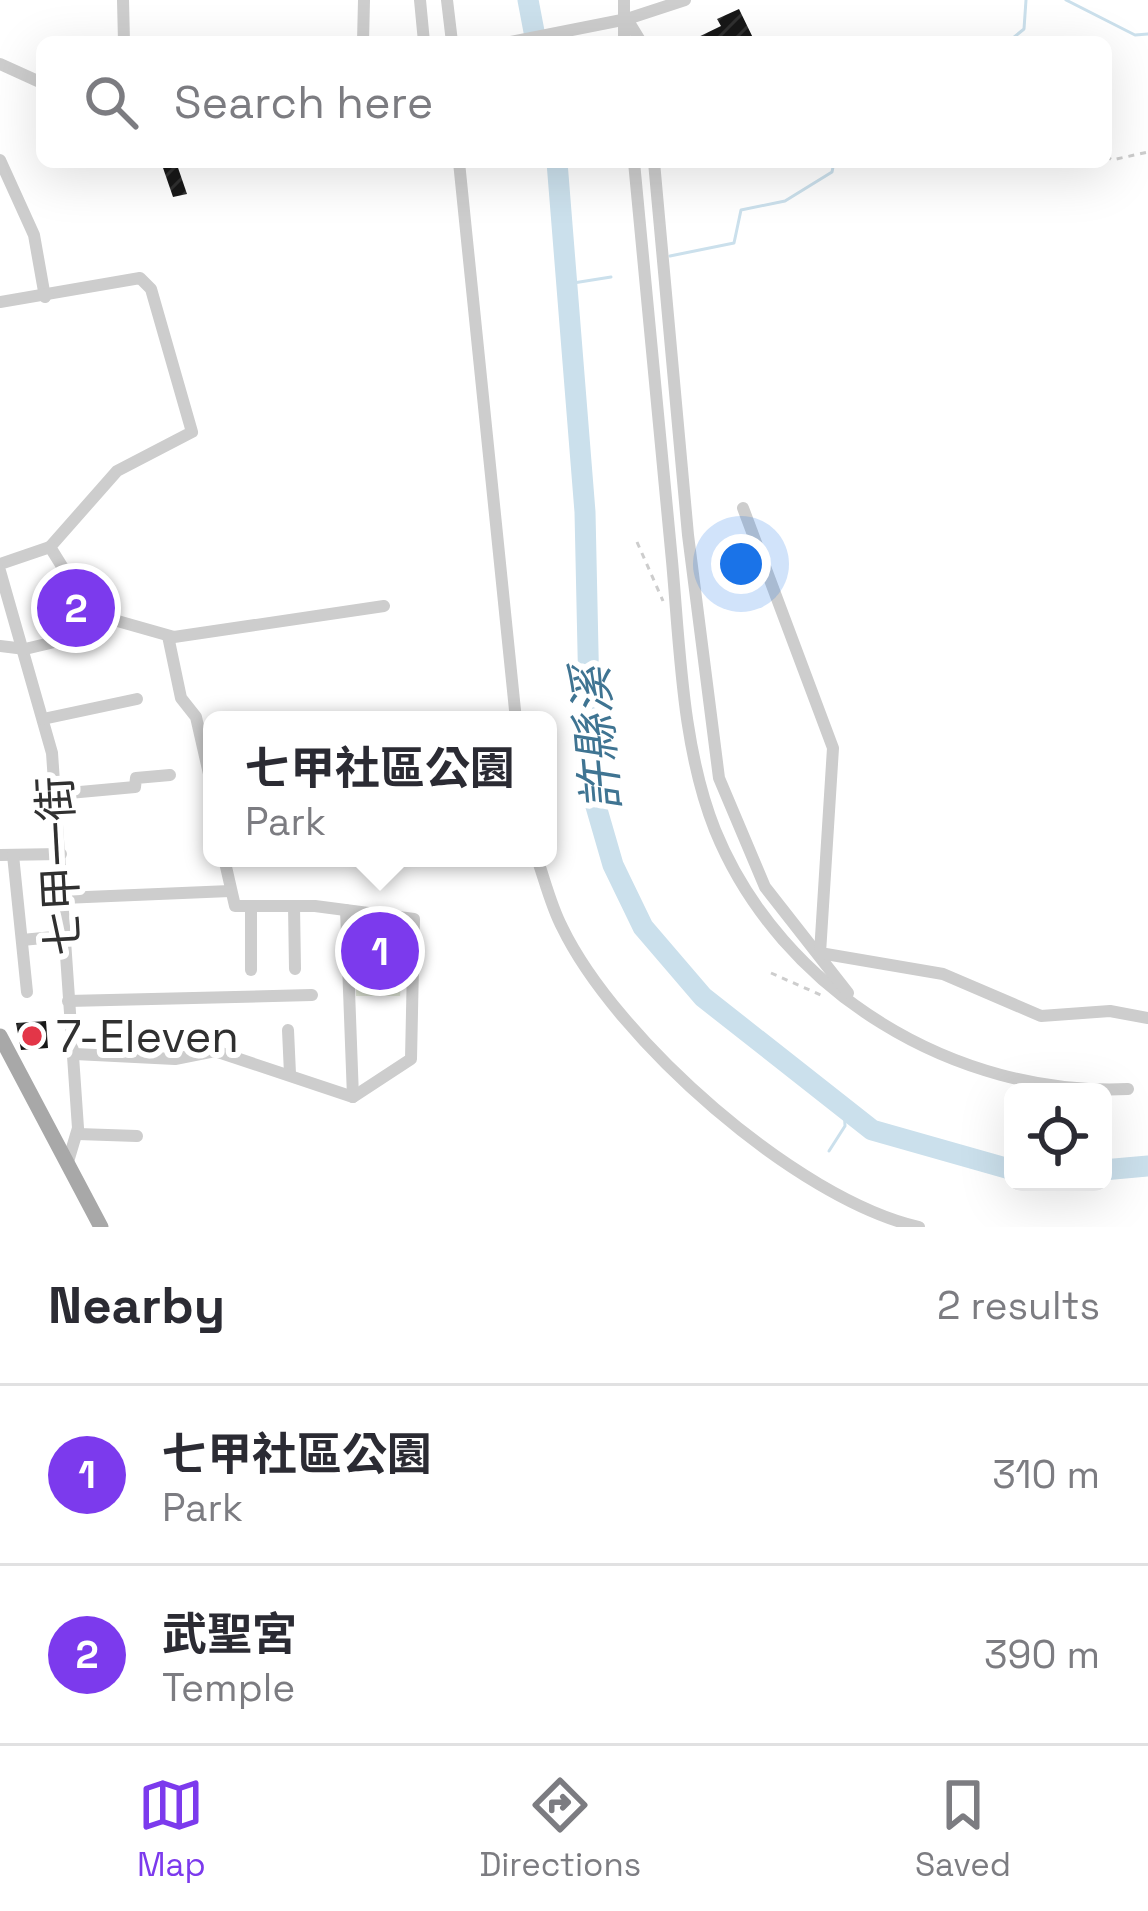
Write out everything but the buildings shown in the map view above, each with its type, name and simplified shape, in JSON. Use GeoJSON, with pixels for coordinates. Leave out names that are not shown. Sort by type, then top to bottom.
{"type":"FeatureCollection","features":[{"type":"Feature","properties":{"kind":"main road"},"geometry":{"type":"LineString","coordinates":[[0,1036],[100,1227]]}},
{"type":"Feature","properties":{"kind":"street"},"geometry":{"type":"LineString","coordinates":[[123,0],[124,36]]}},
{"type":"Feature","properties":{"kind":"street"},"geometry":{"type":"LineString","coordinates":[[363,36],[364,0]]}},
{"type":"Feature","properties":{"kind":"street"},"geometry":{"type":"LineString","coordinates":[[420,0],[423,36]]}},
{"type":"Feature","properties":{"kind":"street"},"geometry":{"type":"LineString","coordinates":[[447,0],[451,36]]}},
{"type":"Feature","properties":{"kind":"street"},"geometry":{"type":"LineString","coordinates":[[623,36],[624,0]]}},
{"type":"Feature","properties":{"kind":"street"},"geometry":{"type":"LineString","coordinates":[[542,36],[620,21],[685,0]]}},
{"type":"Feature","properties":{"kind":"street"},"geometry":{"type":"LineString","coordinates":[[620,21],[635,36]]}},
{"type":"Feature","properties":{"kind":"street"},"geometry":{"type":"LineString","coordinates":[[0,64],[36,80]]}},
{"type":"Feature","properties":{"kind":"street"},"geometry":{"type":"LineString","coordinates":[[0,160],[34,235],[45,297]]}},
{"type":"Feature","properties":{"kind":"street"},"geometry":{"type":"LineString","coordinates":[[460,168],[515,711]]}},
{"type":"Feature","properties":{"kind":"street"},"geometry":{"type":"LineString","coordinates":[[635,168],[691,734],[714,827],[762,914],[845,996],[910,1043],[959,1064],[1076,1091],[1128,1089]]}},
{"type":"Feature","properties":{"kind":"street"},"geometry":{"type":"LineString","coordinates":[[655,168],[688,535],[719,778],[765,887],[850,991],[845,996]]}},
{"type":"Feature","properties":{"kind":"street"},"geometry":{"type":"LineString","coordinates":[[0,302],[140,278],[151,289],[192,423],[187,437],[125,465],[50,547],[0,567]]}},
{"type":"Feature","properties":{"kind":"street"},"geometry":{"type":"LineString","coordinates":[[743,508],[833,748],[820,953]]}},
{"type":"Feature","properties":{"kind":"street"},"geometry":{"type":"LineString","coordinates":[[677,610],[688,535]]}},
{"type":"Feature","properties":{"kind":"street"},"geometry":{"type":"LineString","coordinates":[[50,547],[68,576],[113,620],[168,636],[384,605]]}},
{"type":"Feature","properties":{"kind":"street","name":"七甲一街"},"geometry":{"type":"LineString","coordinates":[[0,567],[43,718],[58,794],[78,1135],[68,1165]]}},
{"type":"Feature","properties":{"kind":"street"},"geometry":{"type":"LineString","coordinates":[[0,646],[25,649],[113,620]]}},
{"type":"Feature","properties":{"kind":"street"},"geometry":{"type":"LineString","coordinates":[[168,636],[181,698],[196,718],[203,748]]}},
{"type":"Feature","properties":{"kind":"street"},"geometry":{"type":"LineString","coordinates":[[43,718],[137,699]]}},
{"type":"Feature","properties":{"kind":"street"},"geometry":{"type":"LineString","coordinates":[[58,794],[135,787],[136,778],[170,775]]}},
{"type":"Feature","properties":{"kind":"street"},"geometry":{"type":"LineString","coordinates":[[27,992],[6,855],[61,854]]}},
{"type":"Feature","properties":{"kind":"street"},"geometry":{"type":"LineString","coordinates":[[226,867],[235,906],[294,906],[415,919],[412,1059],[353,1096]]}},
{"type":"Feature","properties":{"kind":"street"},"geometry":{"type":"LineString","coordinates":[[540,867],[562,927],[600,987],[710,1107],[792,1167],[919,1227]]}},
{"type":"Feature","properties":{"kind":"street"},"geometry":{"type":"LineString","coordinates":[[63,898],[230,891]]}},
{"type":"Feature","properties":{"kind":"street"},"geometry":{"type":"LineString","coordinates":[[250,906],[250,970]]}},
{"type":"Feature","properties":{"kind":"street"},"geometry":{"type":"LineString","coordinates":[[294,906],[295,969]]}},
{"type":"Feature","properties":{"kind":"street"},"geometry":{"type":"LineString","coordinates":[[346,910],[353,1096]]}},
{"type":"Feature","properties":{"kind":"street"},"geometry":{"type":"LineString","coordinates":[[22,940],[64,936]]}},
{"type":"Feature","properties":{"kind":"street"},"geometry":{"type":"LineString","coordinates":[[820,953],[943,974],[1041,1016],[1096,1011],[1148,1018]]}},
{"type":"Feature","properties":{"kind":"street"},"geometry":{"type":"LineString","coordinates":[[68,1001],[312,995]]}},
{"type":"Feature","properties":{"kind":"street"},"geometry":{"type":"LineString","coordinates":[[288,1030],[290,1074]]}},
{"type":"Feature","properties":{"kind":"street"},"geometry":{"type":"LineString","coordinates":[[75,1054],[175,1059],[215,1051],[353,1096]]}},
{"type":"Feature","properties":{"kind":"street"},"geometry":{"type":"LineString","coordinates":[[78,1135],[137,1136]]}},
{"type":"Feature","properties":{"kind":"path"},"geometry":{"type":"LineString","coordinates":[[1112,160],[1148,152]]}},
{"type":"Feature","properties":{"kind":"path"},"geometry":{"type":"LineString","coordinates":[[637,542],[667,611],[677,610]]}},
{"type":"Feature","properties":{"kind":"path"},"geometry":{"type":"LineString","coordinates":[[771,973],[837,1002],[845,996]]}},
{"type":"Feature","properties":{"kind":"green space"},"geometry":{"type":"Polygon","coordinates":[[[358,918],[406,926],[400,996],[356,996],[358,918]]]}},
{"type":"Feature","properties":{"kind":"waterway","name":"許縣溪"},"geometry":{"type":"LineString","coordinates":[[528,0],[535,36]]}},
{"type":"Feature","properties":{"kind":"waterway"},"geometry":{"type":"LineString","coordinates":[[1015,36],[1024,29],[1026,0]]}},
{"type":"Feature","properties":{"kind":"waterway"},"geometry":{"type":"LineString","coordinates":[[1066,0],[1135,35],[1148,34]]}},
{"type":"Feature","properties":{"kind":"waterway","name":"許縣溪"},"geometry":{"type":"LineString","coordinates":[[557,168],[585,512],[591,789],[613,865],[643,927],[703,997],[872,1130],[1004,1167]]}},
{"type":"Feature","properties":{"kind":"waterway"},"geometry":{"type":"LineString","coordinates":[[670,256],[734,243],[741,210],[785,201],[833,168]]}},
{"type":"Feature","properties":{"kind":"waterway"},"geometry":{"type":"LineString","coordinates":[[567,284],[611,277]]}},
{"type":"Feature","properties":{"kind":"waterway"},"geometry":{"type":"LineString","coordinates":[[829,1151],[845,1126],[844,1107]]}},
{"type":"Feature","properties":{"kind":"waterway","name":"許縣溪"},"geometry":{"type":"LineString","coordinates":[[1112,1169],[1148,1166]]}},
{"type":"Feature","properties":{"kind":"place","name":"武聖宮"},"geometry":{"type":"Point","coordinates":[76,608]}},
{"type":"Feature","properties":{"kind":"place","name":"七甲社區公園"},"geometry":{"type":"Point","coordinates":[380,951]}},
{"type":"Feature","properties":{"kind":"place","name":"7-Eleven"},"geometry":{"type":"Point","coordinates":[32,1036]}}]}
